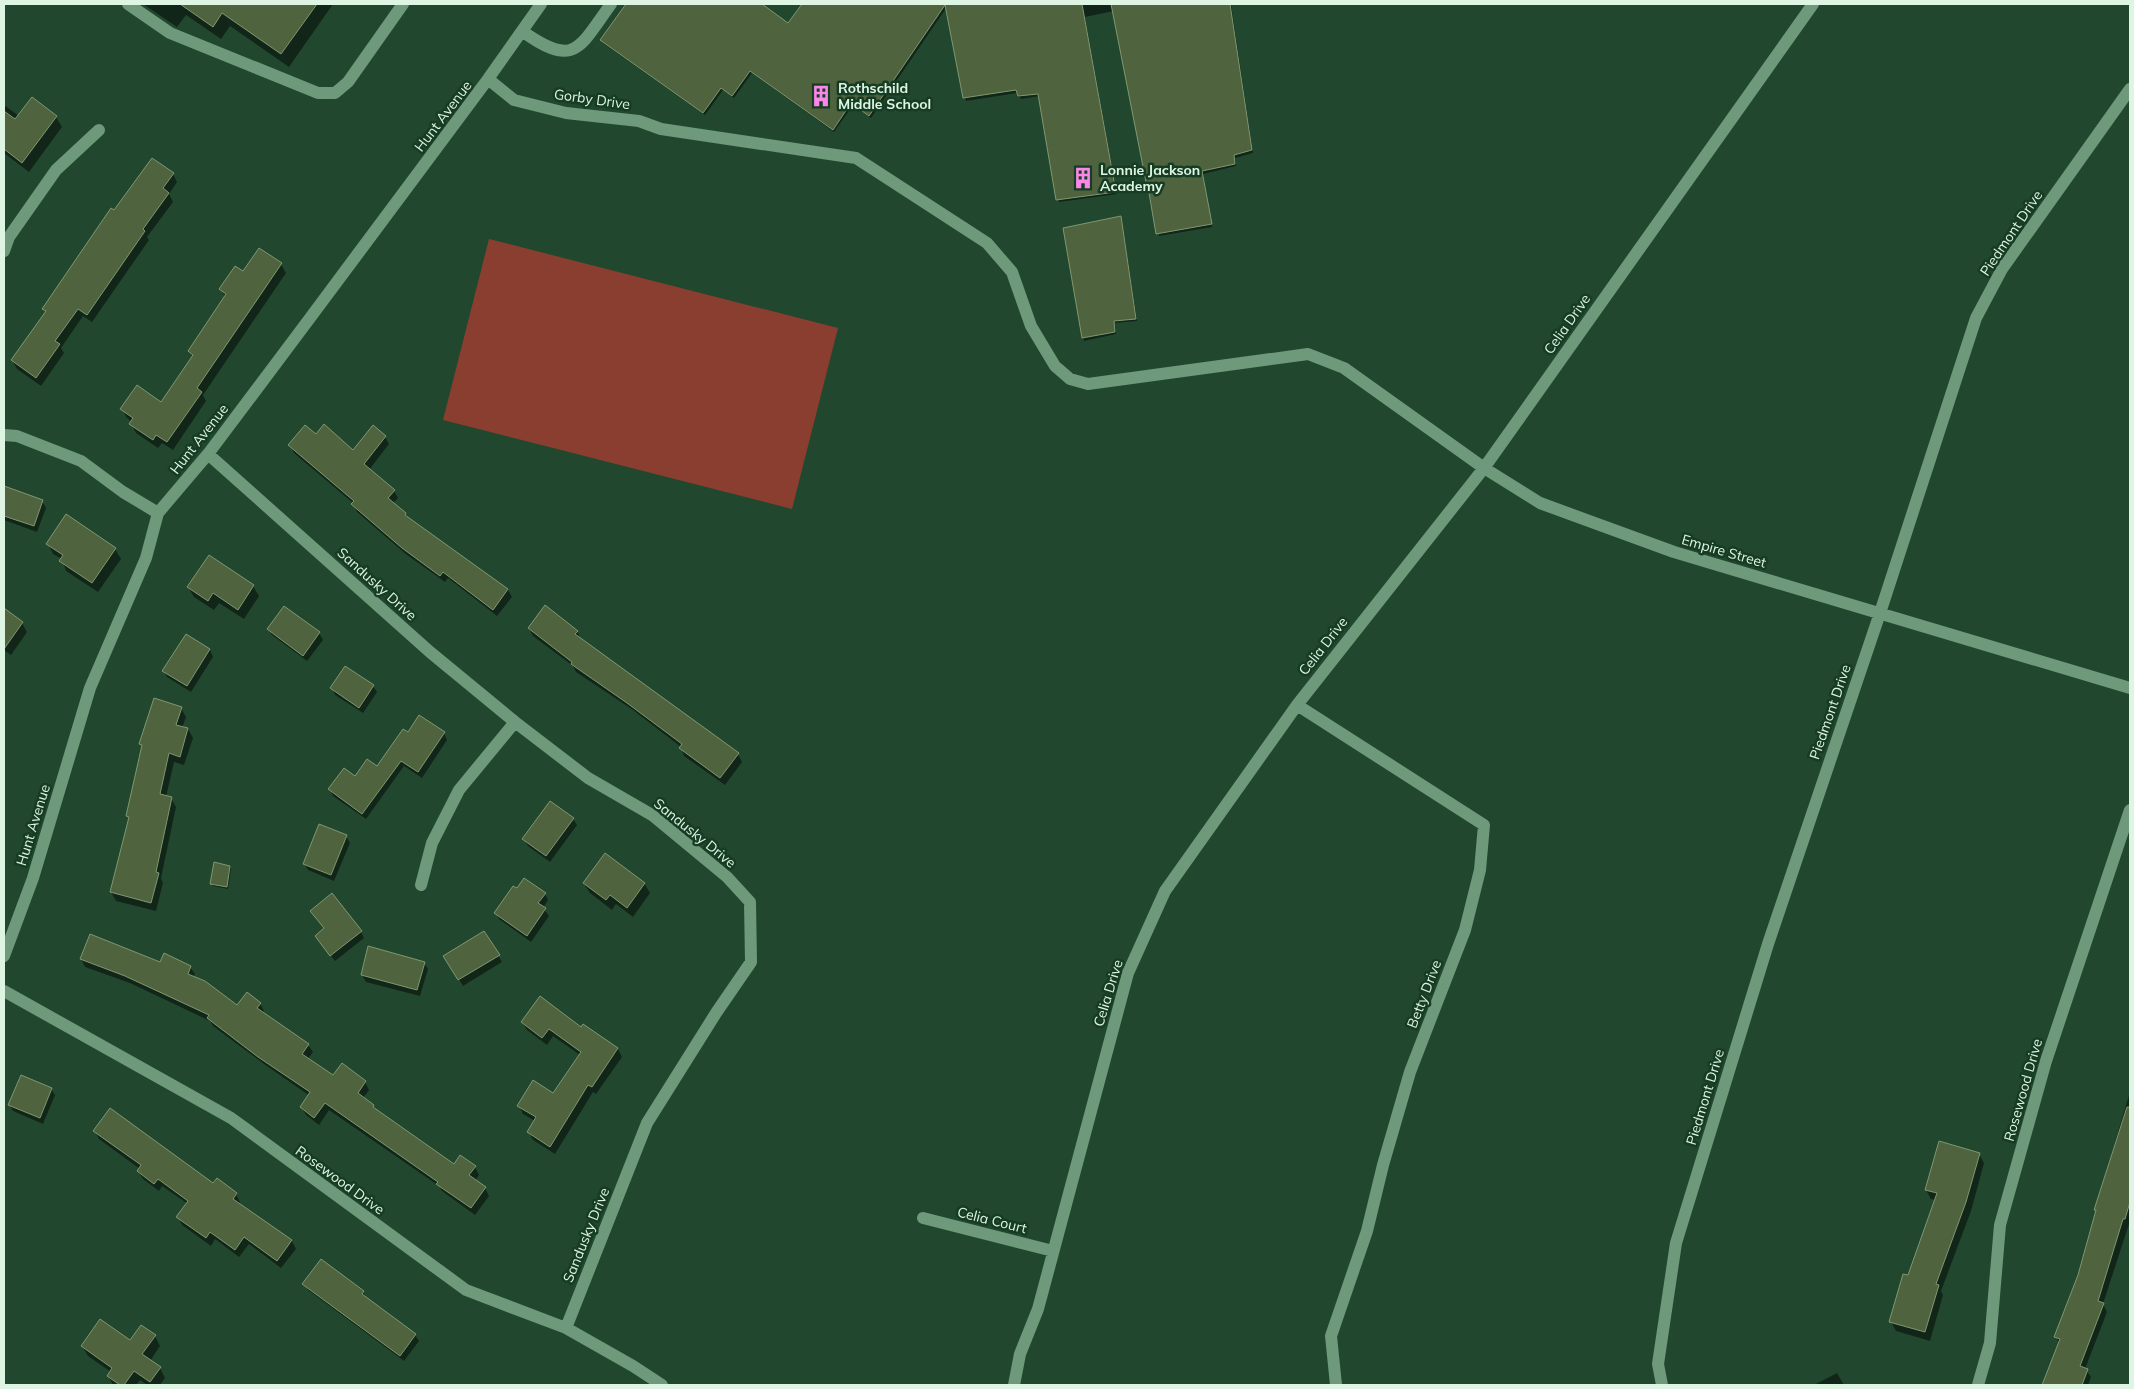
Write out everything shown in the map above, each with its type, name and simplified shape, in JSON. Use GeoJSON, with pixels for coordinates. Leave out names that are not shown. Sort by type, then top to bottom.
{"type":"FeatureCollection","features":[{"type":"Feature","properties":{"kind":"street"},"geometry":{"type":"LineString","coordinates":[[128,4],[170,33],[318,93],[334,92],[348,82],[402,4]]}},
{"type":"Feature","properties":{"kind":"street","name":"Hunt Avenue"},"geometry":{"type":"LineString","coordinates":[[4,956],[33,878],[90,688],[146,558],[158,513],[208,454],[488,79],[541,4]]}},
{"type":"Feature","properties":{"kind":"street"},"geometry":{"type":"LineString","coordinates":[[522,31],[550,48],[568,51],[581,44],[611,4]]}},
{"type":"Feature","properties":{"kind":"street","name":"Celia Drive"},"geometry":{"type":"LineString","coordinates":[[1014,1385],[1020,1354],[1038,1309],[1128,973],[1165,891],[1297,705],[1484,468],[1813,4]]}},
{"type":"Feature","properties":{"kind":"street","name":"Gorby Drive"},"geometry":{"type":"LineString","coordinates":[[488,79],[514,100],[566,113],[639,121],[661,129],[856,158],[987,243],[1012,272],[1031,326],[1054,366],[1070,379],[1088,384],[1308,354],[1344,368]]}},
{"type":"Feature","properties":{"kind":"street","name":"Piedmont Drive"},"geometry":{"type":"LineString","coordinates":[[1662,1385],[1658,1364],[1676,1243],[1768,944],[1880,612],[1976,318],[2002,269],[2130,89]]}},
{"type":"Feature","properties":{"kind":"street"},"geometry":{"type":"LineString","coordinates":[[4,251],[6,234],[56,170],[99,130]]}},
{"type":"Feature","properties":{"kind":"street","name":"Empire Street"},"geometry":{"type":"LineString","coordinates":[[1344,368],[1484,468],[1540,503],[1674,552],[2130,688]]}},
{"type":"Feature","properties":{"kind":"street"},"geometry":{"type":"LineString","coordinates":[[4,434],[17,436],[81,461],[123,492],[158,513]]}},
{"type":"Feature","properties":{"kind":"street","name":"Sandusky Drive"},"geometry":{"type":"LineString","coordinates":[[208,454],[423,645],[515,722],[588,778],[652,815],[727,877],[750,902],[751,962],[716,1013],[647,1123],[566,1328]]}},
{"type":"Feature","properties":{"kind":"street","name":"Betty Drive"},"geometry":{"type":"LineString","coordinates":[[1297,705],[1484,825],[1480,870],[1465,930],[1410,1072],[1366,1231],[1331,1336],[1336,1385]]}},
{"type":"Feature","properties":{"kind":"street"},"geometry":{"type":"LineString","coordinates":[[421,885],[432,843],[459,790],[515,722]]}},
{"type":"Feature","properties":{"kind":"street","name":"Rosewood Drive"},"geometry":{"type":"LineString","coordinates":[[1978,1385],[1990,1343],[2000,1225],[2046,1061],[2130,810]]}},
{"type":"Feature","properties":{"kind":"street","name":"Rosewood Drive"},"geometry":{"type":"LineString","coordinates":[[4,991],[230,1118],[466,1290],[566,1328],[633,1366],[662,1385]]}},
{"type":"Feature","properties":{"kind":"street","name":"Celia Court"},"geometry":{"type":"LineString","coordinates":[[923,1218],[1053,1251]]}},
{"type":"Feature","properties":{"kind":"shaded area"},"geometry":{"type":"Polygon","coordinates":[[[489,239],[838,328],[792,509],[443,420],[489,239]]]}},
{"type":"Feature","properties":{"kind":"building"},"geometry":{"type":"Polygon","coordinates":[[[180,4],[317,4],[281,54],[222,13],[213,27],[180,4]]]}},
{"type":"Feature","properties":{"kind":"building"},"geometry":{"type":"Polygon","coordinates":[[[626,4],[762,4],[788,23],[802,4],[1082,4],[1116,192],[1056,200],[1038,94],[1018,96],[1016,90],[963,98],[945,5],[869,116],[851,103],[833,130],[750,71],[732,96],[721,88],[703,113],[600,40],[626,4]]]}},
{"type":"Feature","properties":{"kind":"building"},"geometry":{"type":"Polygon","coordinates":[[[1111,4],[1230,4],[1252,150],[1234,155],[1235,164],[1202,171],[1212,224],[1156,234],[1111,4]]]}},
{"type":"Feature","properties":{"kind":"building"},"geometry":{"type":"Polygon","coordinates":[[[32,97],[57,116],[22,163],[4,149],[4,111],[15,119],[32,97]]]}},
{"type":"Feature","properties":{"kind":"building"},"geometry":{"type":"Polygon","coordinates":[[[152,158],[174,173],[163,188],[169,193],[87,315],[78,309],[55,341],[60,344],[36,378],[11,360],[46,311],[42,309],[111,208],[114,210],[152,158]]]}},
{"type":"Feature","properties":{"kind":"building"},"geometry":{"type":"Polygon","coordinates":[[[1121,216],[1136,319],[1114,321],[1115,332],[1082,338],[1063,228],[1121,216]]]}},
{"type":"Feature","properties":{"kind":"building"},"geometry":{"type":"Polygon","coordinates":[[[259,248],[282,263],[197,388],[202,392],[167,442],[156,435],[153,440],[129,424],[133,418],[120,409],[137,385],[161,402],[193,355],[188,351],[226,294],[219,289],[235,266],[243,271],[259,248]]]}},
{"type":"Feature","properties":{"kind":"building"},"geometry":{"type":"Polygon","coordinates":[[[324,424],[353,450],[373,425],[386,436],[364,464],[395,490],[388,498],[406,513],[405,515],[508,589],[493,610],[443,572],[440,576],[402,548],[351,504],[354,501],[288,445],[305,425],[316,434],[324,424]]]}},
{"type":"Feature","properties":{"kind":"building"},"geometry":{"type":"Polygon","coordinates":[[[4,486],[43,500],[34,526],[4,516],[4,486]]]}},
{"type":"Feature","properties":{"kind":"building"},"geometry":{"type":"Polygon","coordinates":[[[66,514],[116,548],[92,583],[59,561],[63,555],[46,544],[66,514]]]}},
{"type":"Feature","properties":{"kind":"building"},"geometry":{"type":"Polygon","coordinates":[[[209,555],[254,585],[238,610],[213,593],[208,601],[187,587],[209,555]]]}},
{"type":"Feature","properties":{"kind":"building"},"geometry":{"type":"Polygon","coordinates":[[[545,605],[578,631],[575,634],[739,753],[720,778],[679,748],[682,744],[571,664],[572,662],[528,628],[545,605]]]}},
{"type":"Feature","properties":{"kind":"building"},"geometry":{"type":"Polygon","coordinates":[[[284,606],[320,632],[303,656],[267,629],[284,606]]]}},
{"type":"Feature","properties":{"kind":"building"},"geometry":{"type":"Polygon","coordinates":[[[4,608],[23,622],[4,649],[4,608]]]}},
{"type":"Feature","properties":{"kind":"building"},"geometry":{"type":"Polygon","coordinates":[[[186,634],[210,649],[187,686],[162,671],[186,634]]]}},
{"type":"Feature","properties":{"kind":"building"},"geometry":{"type":"Polygon","coordinates":[[[345,666],[374,685],[359,708],[330,688],[345,666]]]}},
{"type":"Feature","properties":{"kind":"building"},"geometry":{"type":"Polygon","coordinates":[[[154,698],[182,707],[176,725],[188,728],[180,757],[169,753],[160,794],[172,797],[156,872],[159,873],[151,903],[110,892],[129,817],[126,816],[142,745],[139,744],[154,698]]]}},
{"type":"Feature","properties":{"kind":"building"},"geometry":{"type":"Polygon","coordinates":[[[419,715],[445,732],[418,772],[401,761],[362,814],[328,789],[344,768],[355,776],[367,759],[377,766],[403,729],[408,732],[419,715]]]}},
{"type":"Feature","properties":{"kind":"building"},"geometry":{"type":"Polygon","coordinates":[[[550,801],[574,818],[546,856],[522,839],[550,801]]]}},
{"type":"Feature","properties":{"kind":"building"},"geometry":{"type":"Polygon","coordinates":[[[319,824],[347,835],[331,875],[303,864],[319,824]]]}},
{"type":"Feature","properties":{"kind":"building"},"geometry":{"type":"Polygon","coordinates":[[[605,853],[645,883],[627,908],[610,895],[606,900],[583,883],[605,853]]]}},
{"type":"Feature","properties":{"kind":"building"},"geometry":{"type":"Polygon","coordinates":[[[214,862],[230,866],[227,887],[210,884],[214,862]]]}},
{"type":"Feature","properties":{"kind":"building"},"geometry":{"type":"Polygon","coordinates":[[[524,878],[546,893],[538,903],[546,908],[527,936],[494,913],[513,886],[517,888],[524,878]]]}},
{"type":"Feature","properties":{"kind":"building"},"geometry":{"type":"Polygon","coordinates":[[[332,893],[362,931],[330,956],[315,936],[324,928],[310,911],[332,893]]]}},
{"type":"Feature","properties":{"kind":"building"},"geometry":{"type":"Polygon","coordinates":[[[484,931],[500,955],[458,980],[443,956],[484,931]]]}},
{"type":"Feature","properties":{"kind":"building"},"geometry":{"type":"Polygon","coordinates":[[[90,934],[160,962],[164,953],[191,966],[188,974],[205,981],[237,1005],[247,992],[261,1003],[257,1008],[309,1044],[302,1054],[333,1075],[342,1063],[366,1081],[358,1093],[374,1105],[373,1107],[454,1164],[460,1155],[476,1166],[469,1175],[486,1187],[471,1208],[436,1184],[438,1182],[325,1103],[314,1118],[300,1107],[310,1092],[258,1057],[207,1018],[209,1015],[125,976],[80,959],[90,934]]]}},
{"type":"Feature","properties":{"kind":"building"},"geometry":{"type":"Polygon","coordinates":[[[368,946],[425,962],[417,990],[361,975],[368,946]]]}},
{"type":"Feature","properties":{"kind":"building"},"geometry":{"type":"Polygon","coordinates":[[[540,996],[581,1027],[583,1024],[618,1048],[592,1087],[588,1085],[550,1147],[527,1132],[536,1117],[517,1106],[533,1080],[553,1093],[581,1052],[549,1029],[542,1038],[521,1022],[540,996]]]}},
{"type":"Feature","properties":{"kind":"building"},"geometry":{"type":"Polygon","coordinates":[[[21,1075],[52,1088],[40,1118],[8,1105],[21,1075]]]}},
{"type":"Feature","properties":{"kind":"building"},"geometry":{"type":"Polygon","coordinates":[[[2127,1107],[2130,1107],[2130,1202],[2098,1301],[2104,1303],[2080,1366],[2088,1369],[2082,1385],[2042,1385],[2060,1339],[2054,1337],[2078,1275],[2096,1210],[2094,1210],[2127,1107]]]}},
{"type":"Feature","properties":{"kind":"building"},"geometry":{"type":"Polygon","coordinates":[[[110,1108],[213,1183],[217,1178],[237,1193],[233,1199],[292,1240],[277,1261],[244,1237],[235,1250],[210,1232],[206,1238],[176,1217],[188,1201],[158,1179],[154,1184],[137,1171],[141,1165],[93,1131],[110,1108]]]}},
{"type":"Feature","properties":{"kind":"building"},"geometry":{"type":"Polygon","coordinates":[[[1939,1141],[1980,1153],[1966,1202],[1936,1284],[1939,1285],[1925,1332],[1889,1322],[1903,1274],[1908,1275],[1937,1193],[1925,1190],[1939,1141]]]}},
{"type":"Feature","properties":{"kind":"building"},"geometry":{"type":"Polygon","coordinates":[[[321,1259],[364,1291],[362,1294],[416,1334],[400,1356],[302,1284],[321,1259]]]}},
{"type":"Feature","properties":{"kind":"building"},"geometry":{"type":"Polygon","coordinates":[[[100,1319],[130,1340],[141,1325],[156,1335],[142,1354],[161,1367],[150,1382],[134,1371],[124,1385],[120,1385],[107,1376],[112,1368],[81,1346],[100,1319]]]}},
{"type":"Feature","properties":{"kind":"place","name":"Rothschild Middle School"},"geometry":{"type":"Point","coordinates":[821,96]}},
{"type":"Feature","properties":{"kind":"place","name":"Lonnie Jackson Academy"},"geometry":{"type":"Point","coordinates":[1083,178]}}]}
